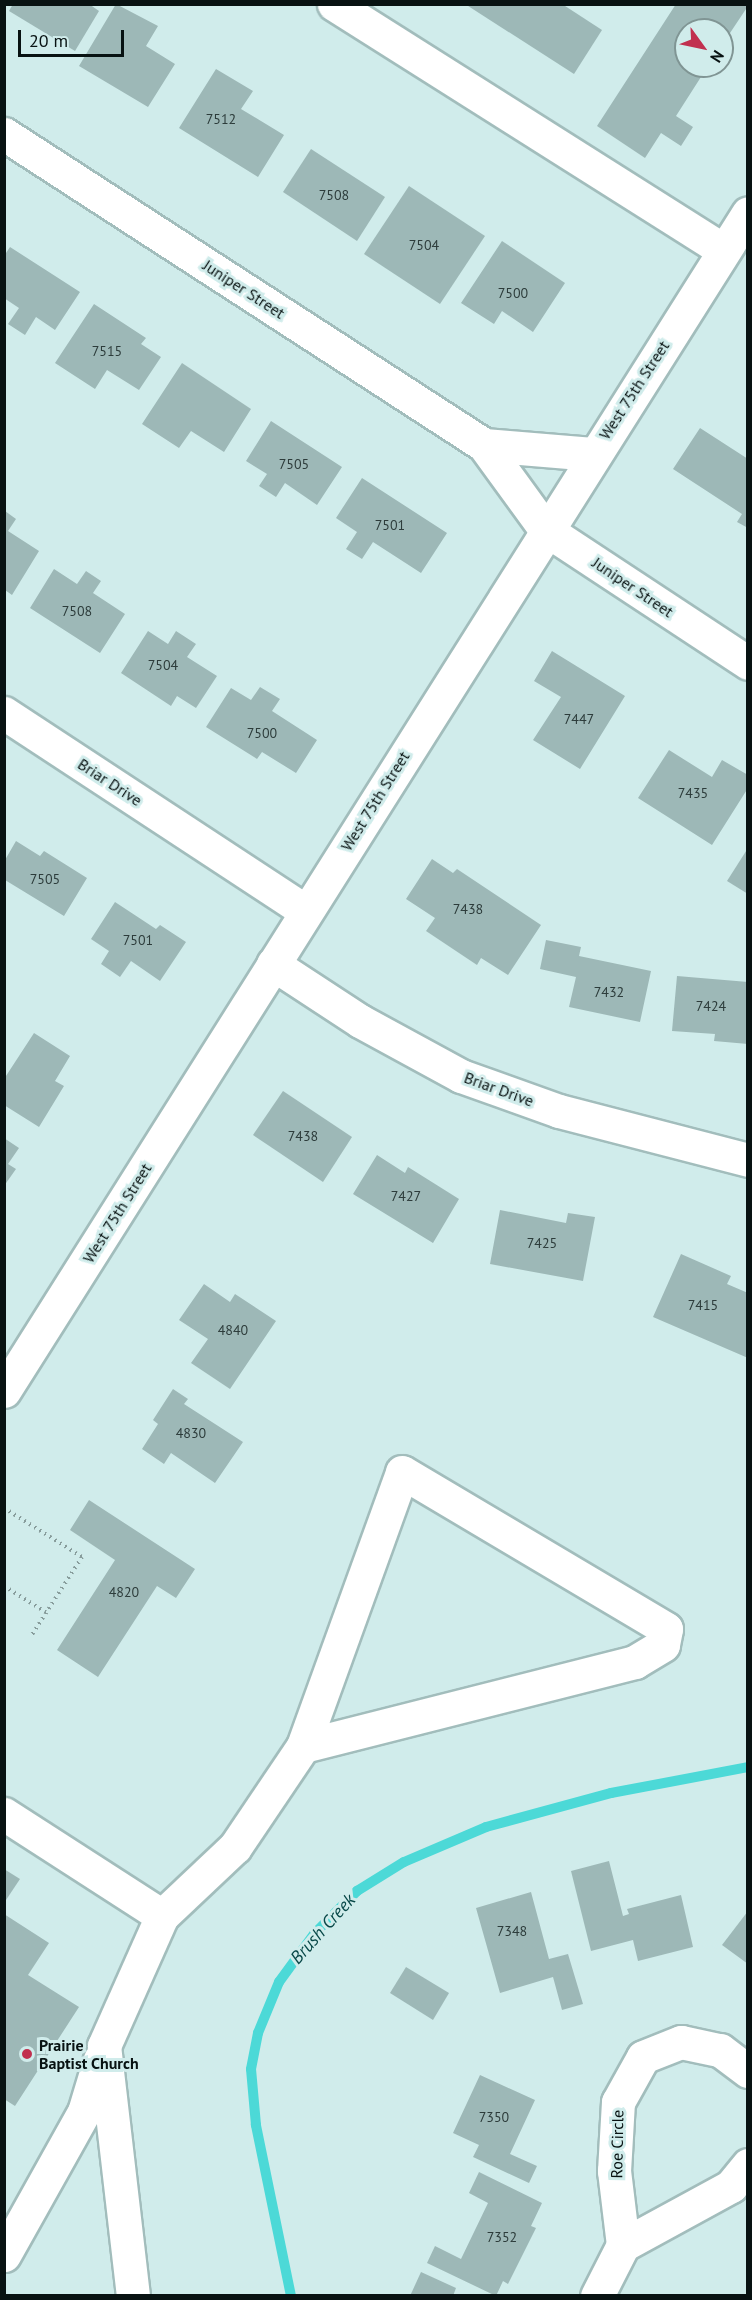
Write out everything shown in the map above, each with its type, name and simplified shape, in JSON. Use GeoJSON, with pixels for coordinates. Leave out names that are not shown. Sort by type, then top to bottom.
{"type":"FeatureCollection","features":[{"type":"Feature","properties":{"kind":"street"},"geometry":{"type":"LineString","coordinates":[[334,4],[723,250]]}},
{"type":"Feature","properties":{"kind":"street","name":"Juniper Street"},"geometry":{"type":"LineString","coordinates":[[4,134],[484,445],[545,529],[747,663]]}},
{"type":"Feature","properties":{"kind":"street","name":"West 75th Street"},"geometry":{"type":"LineString","coordinates":[[4,1391],[545,529],[747,213]]}},
{"type":"Feature","properties":{"kind":"street","name":"Juniper Street"},"geometry":{"type":"LineString","coordinates":[[484,445],[593,454]]}},
{"type":"Feature","properties":{"kind":"street","name":"Briar Drive"},"geometry":{"type":"LineString","coordinates":[[4,712],[306,911]]}},
{"type":"Feature","properties":{"kind":"street","name":"Briar Drive"},"geometry":{"type":"LineString","coordinates":[[273,964],[360,1021],[461,1076],[559,1111],[745,1155]]}},
{"type":"Feature","properties":{"kind":"street"},"geometry":{"type":"LineString","coordinates":[[4,2255],[84,2112],[104,2046],[162,1916],[235,1847],[303,1746],[402,1472],[666,1629],[663,1645],[635,1662],[303,1746]]}},
{"type":"Feature","properties":{"kind":"street"},"geometry":{"type":"LineString","coordinates":[[4,1814],[162,1916]]}},
{"type":"Feature","properties":{"kind":"street","name":"Roe Circle"},"geometry":{"type":"LineString","coordinates":[[623,2245],[615,2171],[618,2102],[643,2057],[681,2042],[720,2050],[747,2071]]}},
{"type":"Feature","properties":{"kind":"street"},"geometry":{"type":"LineString","coordinates":[[104,2046],[133,2295]]}},
{"type":"Feature","properties":{"kind":"street"},"geometry":{"type":"LineString","coordinates":[[597,2295],[623,2245],[731,2186],[747,2165]]}},
{"type":"Feature","properties":{"kind":"path"},"geometry":{"type":"LineString","coordinates":[[4,1508],[82,1557],[31,1636]]}},
{"type":"Feature","properties":{"kind":"path"},"geometry":{"type":"LineString","coordinates":[[4,1586],[47,1613]]}},
{"type":"Feature","properties":{"kind":"building"},"geometry":{"type":"Polygon","coordinates":[[[13,4],[89,4],[99,11],[75,51],[9,11],[13,4]]]}},
{"type":"Feature","properties":{"kind":"building"},"geometry":{"type":"Polygon","coordinates":[[[116,4],[158,26],[146,46],[175,64],[148,107],[79,66],[116,4]]]}},
{"type":"Feature","properties":{"kind":"building"},"geometry":{"type":"Polygon","coordinates":[[[465,4],[562,4],[602,30],[574,74],[465,4]]]}},
{"type":"Feature","properties":{"kind":"building"},"geometry":{"type":"Polygon","coordinates":[[[676,4],[748,6],[734,27],[734,18],[674,18],[674,78],[700,78],[676,116],[693,127],[681,146],[661,133],[645,158],[597,126],[676,4]]]}},
{"type":"Feature","properties":{"kind":"building"},"geometry":{"type":"Polygon","coordinates":[[[216,69],[253,91],[241,109],[284,135],[258,177],[179,128],[216,69]]]}},
{"type":"Feature","properties":{"kind":"building"},"geometry":{"type":"Polygon","coordinates":[[[311,149],[385,197],[357,241],[283,192],[311,149]]]}},
{"type":"Feature","properties":{"kind":"building"},"geometry":{"type":"Polygon","coordinates":[[[409,186],[485,236],[440,304],[364,254],[409,186]]]}},
{"type":"Feature","properties":{"kind":"building"},"geometry":{"type":"Polygon","coordinates":[[[502,241],[565,283],[533,332],[502,311],[494,324],[461,303],[502,241]]]}},
{"type":"Feature","properties":{"kind":"building"},"geometry":{"type":"Polygon","coordinates":[[[10,247],[80,292],[55,330],[36,317],[25,335],[8,324],[19,308],[4,298],[4,256],[10,247]]]}},
{"type":"Feature","properties":{"kind":"building"},"geometry":{"type":"Polygon","coordinates":[[[94,304],[146,338],[141,344],[161,357],[139,390],[107,370],[95,389],[55,363],[94,304]]]}},
{"type":"Feature","properties":{"kind":"building"},"geometry":{"type":"Polygon","coordinates":[[[182,363],[251,409],[224,452],[191,431],[179,448],[142,424],[182,363]]]}},
{"type":"Feature","properties":{"kind":"building"},"geometry":{"type":"Polygon","coordinates":[[[271,421],[342,467],[317,505],[285,483],[276,497],[259,486],[267,474],[246,461],[271,421]]]}},
{"type":"Feature","properties":{"kind":"building"},"geometry":{"type":"Polygon","coordinates":[[[700,428],[748,459],[748,528],[737,522],[742,514],[673,469],[700,428]]]}},
{"type":"Feature","properties":{"kind":"building"},"geometry":{"type":"Polygon","coordinates":[[[362,478],[447,533],[421,573],[373,542],[362,559],[346,549],[357,532],[336,518],[362,478]]]}},
{"type":"Feature","properties":{"kind":"building"},"geometry":{"type":"Polygon","coordinates":[[[5,511],[16,519],[8,531],[39,551],[12,595],[5,590],[5,511]]]}},
{"type":"Feature","properties":{"kind":"building"},"geometry":{"type":"Polygon","coordinates":[[[54,569],[77,584],[86,571],[101,581],[93,593],[125,614],[100,653],[30,608],[54,569]]]}},
{"type":"Feature","properties":{"kind":"building"},"geometry":{"type":"Polygon","coordinates":[[[148,631],[168,644],[176,631],[196,644],[187,657],[217,676],[196,708],[177,696],[171,706],[121,673],[148,631]]]}},
{"type":"Feature","properties":{"kind":"building"},"geometry":{"type":"Polygon","coordinates":[[[552,651],[625,696],[580,769],[533,740],[561,697],[534,681],[552,651]]]}},
{"type":"Feature","properties":{"kind":"building"},"geometry":{"type":"Polygon","coordinates":[[[260,687],[280,699],[272,711],[317,740],[296,773],[262,752],[257,759],[206,727],[231,688],[251,700],[260,687]]]}},
{"type":"Feature","properties":{"kind":"building"},"geometry":{"type":"Polygon","coordinates":[[[669,750],[712,777],[722,760],[748,775],[748,788],[712,845],[638,798],[669,750]]]}},
{"type":"Feature","properties":{"kind":"building"},"geometry":{"type":"Polygon","coordinates":[[[16,841],[40,856],[44,851],[87,878],[64,916],[5,880],[5,860],[16,841]]]}},
{"type":"Feature","properties":{"kind":"building"},"geometry":{"type":"Polygon","coordinates":[[[748,848],[748,894],[727,881],[748,848]]]}},
{"type":"Feature","properties":{"kind":"building"},"geometry":{"type":"Polygon","coordinates":[[[432,859],[453,873],[457,869],[541,925],[508,975],[481,958],[477,965],[426,931],[435,918],[406,899],[432,859]]]}},
{"type":"Feature","properties":{"kind":"building"},"geometry":{"type":"Polygon","coordinates":[[[115,902],[156,929],[160,925],[186,942],[160,981],[131,961],[120,977],[101,964],[109,951],[91,939],[115,902]]]}},
{"type":"Feature","properties":{"kind":"building"},"geometry":{"type":"Polygon","coordinates":[[[546,940],[581,947],[579,956],[651,971],[640,1022],[569,1007],[576,977],[540,969],[546,940]]]}},
{"type":"Feature","properties":{"kind":"building"},"geometry":{"type":"Polygon","coordinates":[[[677,976],[748,982],[748,1044],[714,1041],[715,1034],[672,1031],[677,976]]]}},
{"type":"Feature","properties":{"kind":"building"},"geometry":{"type":"Polygon","coordinates":[[[34,1033],[70,1056],[55,1081],[64,1086],[39,1127],[4,1105],[4,1079],[34,1033]]]}},
{"type":"Feature","properties":{"kind":"building"},"geometry":{"type":"Polygon","coordinates":[[[283,1091],[352,1137],[323,1182],[253,1135],[283,1091]]]}},
{"type":"Feature","properties":{"kind":"building"},"geometry":{"type":"Polygon","coordinates":[[[4,1138],[19,1148],[8,1164],[16,1169],[4,1186],[4,1138]]]}},
{"type":"Feature","properties":{"kind":"building"},"geometry":{"type":"Polygon","coordinates":[[[377,1155],[405,1173],[408,1167],[459,1199],[433,1243],[353,1194],[377,1155]]]}},
{"type":"Feature","properties":{"kind":"building"},"geometry":{"type":"Polygon","coordinates":[[[500,1210],[566,1223],[568,1213],[595,1217],[583,1281],[490,1264],[500,1210]]]}},
{"type":"Feature","properties":{"kind":"building"},"geometry":{"type":"Polygon","coordinates":[[[681,1254],[731,1276],[727,1284],[748,1293],[748,1358],[653,1317],[681,1254]]]}},
{"type":"Feature","properties":{"kind":"building"},"geometry":{"type":"Polygon","coordinates":[[[204,1284],[230,1302],[235,1294],[276,1321],[230,1389],[191,1363],[208,1339],[179,1320],[204,1284]]]}},
{"type":"Feature","properties":{"kind":"building"},"geometry":{"type":"Polygon","coordinates":[[[173,1389],[188,1399],[184,1404],[243,1442],[215,1483],[171,1453],[164,1464],[142,1449],[158,1424],[153,1420],[173,1389]]]}},
{"type":"Feature","properties":{"kind":"building"},"geometry":{"type":"Polygon","coordinates":[[[89,1500],[195,1569],[176,1598],[157,1586],[98,1677],[57,1650],[115,1560],[70,1530],[89,1500]]]}},
{"type":"Feature","properties":{"kind":"building"},"geometry":{"type":"Polygon","coordinates":[[[609,1861],[623,1916],[629,1914],[627,1909],[681,1895],[693,1947],[638,1961],[633,1940],[591,1951],[571,1871],[609,1861]]]}},
{"type":"Feature","properties":{"kind":"building"},"geometry":{"type":"Polygon","coordinates":[[[4,1869],[20,1879],[4,1903],[4,1869]]]}},
{"type":"Feature","properties":{"kind":"building"},"geometry":{"type":"Polygon","coordinates":[[[531,1892],[549,1959],[568,1954],[583,2004],[562,2010],[553,1977],[500,1993],[476,1908],[531,1892]]]}},
{"type":"Feature","properties":{"kind":"building"},"geometry":{"type":"Polygon","coordinates":[[[748,1911],[748,1964],[722,1945],[748,1911]]]}},
{"type":"Feature","properties":{"kind":"building","name":"Prairie Baptist Church"},"geometry":{"type":"Polygon","coordinates":[[[4,1914],[49,1943],[28,1975],[79,2007],[15,2106],[4,2099],[4,1914]]]}},
{"type":"Feature","properties":{"kind":"building"},"geometry":{"type":"Polygon","coordinates":[[[406,1967],[449,1993],[433,2020],[390,1993],[406,1967]]]}},
{"type":"Feature","properties":{"kind":"building"},"geometry":{"type":"Polygon","coordinates":[[[480,2075],[535,2100],[510,2154],[537,2166],[529,2183],[473,2157],[479,2145],[453,2133],[480,2075]]]}},
{"type":"Feature","properties":{"kind":"building"},"geometry":{"type":"Polygon","coordinates":[[[479,2172],[542,2203],[531,2226],[536,2228],[508,2284],[503,2281],[496,2296],[427,2263],[435,2246],[461,2259],[488,2203],[469,2193],[479,2172]]]}},
{"type":"Feature","properties":{"kind":"building"},"geometry":{"type":"Polygon","coordinates":[[[421,2272],[456,2288],[453,2296],[410,2296],[421,2272]]]}},
{"type":"Feature","properties":{"kind":"waterway","name":"Brush Creek"},"geometry":{"type":"LineString","coordinates":[[291,2296],[256,2125],[251,2069],[258,2033],[279,1982],[314,1934],[357,1891],[404,1862],[486,1827],[611,1793],[748,1767]]}},
{"type":"Feature","properties":{"kind":"place","name":"Prairie Baptist Church"},"geometry":{"type":"Point","coordinates":[27,2054]}}]}
